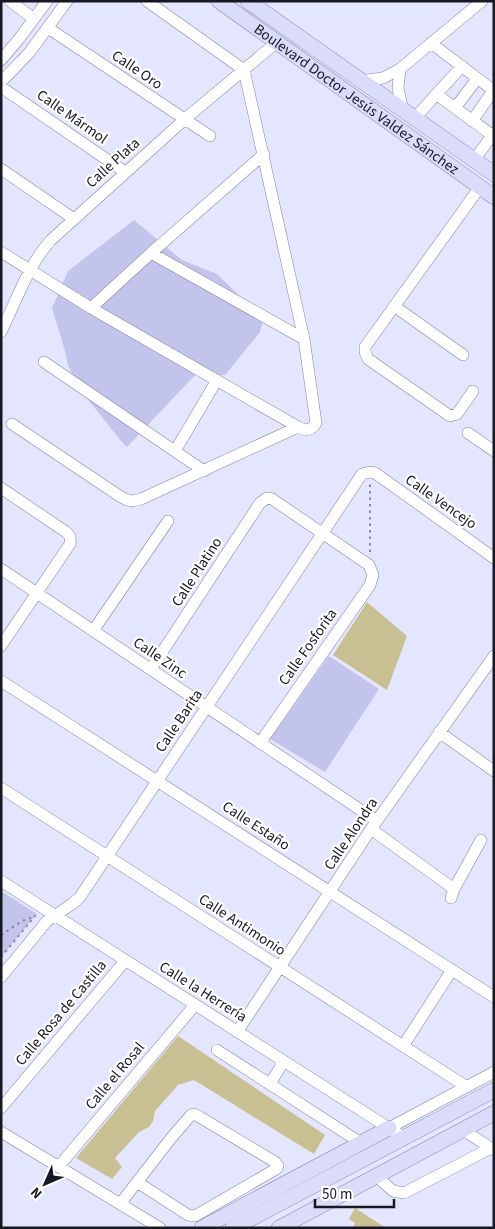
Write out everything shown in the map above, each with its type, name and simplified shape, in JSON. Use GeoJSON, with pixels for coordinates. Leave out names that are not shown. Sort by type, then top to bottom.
{"type":"FeatureCollection","features":[{"type":"Feature","properties":{"kind":"main road","name":"Boulevard Doctor Jesús Valdez Sánchez"},"geometry":{"type":"LineString","coordinates":[[219,1],[494,197]]}},
{"type":"Feature","properties":{"kind":"main road","name":"Boulevard Doctor Jesús Valdez Sánchez"},"geometry":{"type":"LineString","coordinates":[[248,1],[494,174]]}},
{"type":"Feature","properties":{"kind":"main road"},"geometry":{"type":"LineString","coordinates":[[233,1228],[494,1090]]}},
{"type":"Feature","properties":{"kind":"main road"},"geometry":{"type":"LineString","coordinates":[[279,1228],[494,1113]]}},
{"type":"Feature","properties":{"kind":"main road"},"geometry":{"type":"LineString","coordinates":[[202,1228],[389,1128]]}},
{"type":"Feature","properties":{"kind":"street"},"geometry":{"type":"LineString","coordinates":[[10,1],[34,19]]}},
{"type":"Feature","properties":{"kind":"street"},"geometry":{"type":"LineString","coordinates":[[1,60],[47,1]]}},
{"type":"Feature","properties":{"kind":"street"},"geometry":{"type":"LineString","coordinates":[[1,82],[28,53],[67,1]]}},
{"type":"Feature","properties":{"kind":"street"},"geometry":{"type":"LineString","coordinates":[[1,252],[91,308],[298,427],[309,430],[316,423],[304,339],[244,70],[148,1]]}},
{"type":"Feature","properties":{"kind":"street"},"geometry":{"type":"LineString","coordinates":[[360,81],[383,78],[400,69],[482,1]]}},
{"type":"Feature","properties":{"kind":"street","name":"Calle Oro"},"geometry":{"type":"LineString","coordinates":[[48,28],[210,136]]}},
{"type":"Feature","properties":{"kind":"street","name":"Calle Plata"},"geometry":{"type":"LineString","coordinates":[[1,332],[35,274],[35,261],[44,247],[185,119],[277,42]]}},
{"type":"Feature","properties":{"kind":"street"},"geometry":{"type":"LineString","coordinates":[[431,43],[494,91],[472,120]]}},
{"type":"Feature","properties":{"kind":"street"},"geometry":{"type":"LineString","coordinates":[[400,69],[398,88],[409,115],[436,94],[462,66]]}},
{"type":"Feature","properties":{"kind":"street"},"geometry":{"type":"LineString","coordinates":[[455,108],[477,78]]}},
{"type":"Feature","properties":{"kind":"street","name":"Calle Mármol"},"geometry":{"type":"LineString","coordinates":[[1,87],[126,172]]}},
{"type":"Feature","properties":{"kind":"street"},"geometry":{"type":"LineString","coordinates":[[436,94],[493,134],[474,160]]}},
{"type":"Feature","properties":{"kind":"street"},"geometry":{"type":"LineString","coordinates":[[91,308],[264,154]]}},
{"type":"Feature","properties":{"kind":"street"},"geometry":{"type":"LineString","coordinates":[[1,169],[74,219]]}},
{"type":"Feature","properties":{"kind":"street"},"geometry":{"type":"LineString","coordinates":[[473,391],[456,414],[450,416],[368,359],[365,347],[480,187]]}},
{"type":"Feature","properties":{"kind":"street"},"geometry":{"type":"LineString","coordinates":[[151,253],[304,339]]}},
{"type":"Feature","properties":{"kind":"street"},"geometry":{"type":"LineString","coordinates":[[394,306],[463,354]]}},
{"type":"Feature","properties":{"kind":"street"},"geometry":{"type":"LineString","coordinates":[[44,362],[204,470]]}},
{"type":"Feature","properties":{"kind":"street"},"geometry":{"type":"LineString","coordinates":[[175,451],[216,380]]}},
{"type":"Feature","properties":{"kind":"street"},"geometry":{"type":"LineString","coordinates":[[12,424],[127,500],[137,501],[298,427]]}},
{"type":"Feature","properties":{"kind":"street"},"geometry":{"type":"LineString","coordinates":[[468,433],[494,451]]}},
{"type":"Feature","properties":{"kind":"street","name":"Calle Barita"},"geometry":{"type":"LineString","coordinates":[[1,977],[42,927],[54,915],[80,897],[360,477],[366,472],[370,472]]}},
{"type":"Feature","properties":{"kind":"street","name":"Calle Vencejo"},"geometry":{"type":"LineString","coordinates":[[370,472],[494,558]]}},
{"type":"Feature","properties":{"kind":"street"},"geometry":{"type":"LineString","coordinates":[[1,488],[69,534],[71,540],[1,646]]}},
{"type":"Feature","properties":{"kind":"street","name":"Calle Platino"},"geometry":{"type":"LineString","coordinates":[[151,670],[260,503],[267,498],[272,499],[323,532]]}},
{"type":"Feature","properties":{"kind":"street"},"geometry":{"type":"LineString","coordinates":[[93,631],[168,520]]}},
{"type":"Feature","properties":{"kind":"street"},"geometry":{"type":"LineString","coordinates":[[323,532],[370,565]]}},
{"type":"Feature","properties":{"kind":"street","name":"Calle Fosforita"},"geometry":{"type":"LineString","coordinates":[[260,743],[370,585],[372,575],[370,565]]}},
{"type":"Feature","properties":{"kind":"street","name":"Calle Zinc"},"geometry":{"type":"LineString","coordinates":[[1,569],[260,743],[374,825],[452,893],[481,840]]}},
{"type":"Feature","properties":{"kind":"street","name":"Calle Alondra"},"geometry":{"type":"LineString","coordinates":[[237,1032],[374,825],[439,732],[492,662]]}},
{"type":"Feature","properties":{"kind":"street","name":"Calle Estaño"},"geometry":{"type":"LineString","coordinates":[[1,681],[494,997]]}},
{"type":"Feature","properties":{"kind":"street"},"geometry":{"type":"LineString","coordinates":[[439,732],[494,771]]}},
{"type":"Feature","properties":{"kind":"street","name":"Calle Antimonio"},"geometry":{"type":"LineString","coordinates":[[1,788],[467,1087]]}},
{"type":"Feature","properties":{"kind":"street","name":"Calle la Herrería"},"geometry":{"type":"LineString","coordinates":[[1,881],[403,1138]]}},
{"type":"Feature","properties":{"kind":"street","name":"Calle Rosa de Castilla"},"geometry":{"type":"LineString","coordinates":[[1,1108],[125,961]]}},
{"type":"Feature","properties":{"kind":"street"},"geometry":{"type":"LineString","coordinates":[[403,1046],[452,970]]}},
{"type":"Feature","properties":{"kind":"street","name":"Calle el Rosal"},"geometry":{"type":"LineString","coordinates":[[59,1166],[195,1005]]}},
{"type":"Feature","properties":{"kind":"street"},"geometry":{"type":"LineString","coordinates":[[217,1050],[361,1143]]}},
{"type":"Feature","properties":{"kind":"street"},"geometry":{"type":"LineString","coordinates":[[270,1084],[284,1061]]}},
{"type":"Feature","properties":{"kind":"street"},"geometry":{"type":"LineString","coordinates":[[389,1128],[494,1072]]}},
{"type":"Feature","properties":{"kind":"street"},"geometry":{"type":"LineString","coordinates":[[120,1204],[137,1182],[188,1118],[194,1114],[277,1164],[278,1168],[196,1216],[184,1214],[137,1182]]}},
{"type":"Feature","properties":{"kind":"street"},"geometry":{"type":"LineString","coordinates":[[463,1130],[492,1149]]}},
{"type":"Feature","properties":{"kind":"street"},"geometry":{"type":"LineString","coordinates":[[1,1132],[160,1228]]}},
{"type":"Feature","properties":{"kind":"street"},"geometry":{"type":"LineString","coordinates":[[376,1176],[393,1191],[404,1193],[492,1149]]}},
{"type":"Feature","properties":{"kind":"street"},"geometry":{"type":"LineString","coordinates":[[248,1186],[263,1196]]}},
{"type":"Feature","properties":{"kind":"path"},"geometry":{"type":"LineString","coordinates":[[370,472],[370,565]]}},
{"type":"Feature","properties":{"kind":"path"},"geometry":{"type":"LineString","coordinates":[[1,935],[22,921],[36,915],[1,957]]}},
{"type":"Feature","properties":{"kind":"shaded area"},"geometry":{"type":"Polygon","coordinates":[[[134,220],[182,260],[217,274],[263,321],[260,332],[225,375],[196,374],[127,447],[82,392],[68,366],[52,308],[68,271],[134,220]]]}},
{"type":"Feature","properties":{"kind":"shaded area"},"geometry":{"type":"Polygon","coordinates":[[[329,656],[379,689],[325,772],[270,739],[329,656]]]}},
{"type":"Feature","properties":{"kind":"shaded area"},"geometry":{"type":"Polygon","coordinates":[[[1,891],[37,914],[1,957],[1,891]]]}},
{"type":"Feature","properties":{"kind":"building"},"geometry":{"type":"Polygon","coordinates":[[[367,602],[407,636],[387,690],[333,655],[367,602]]]}},
{"type":"Feature","properties":{"kind":"building"},"geometry":{"type":"Polygon","coordinates":[[[178,1036],[325,1135],[314,1154],[194,1080],[178,1085],[155,1111],[153,1121],[149,1127],[139,1132],[115,1158],[122,1167],[112,1179],[76,1158],[178,1036]]]}},
{"type":"Feature","properties":{"kind":"building"},"geometry":{"type":"Polygon","coordinates":[[[355,1208],[386,1228],[353,1228],[355,1223],[349,1219],[355,1208]]]}}]}
